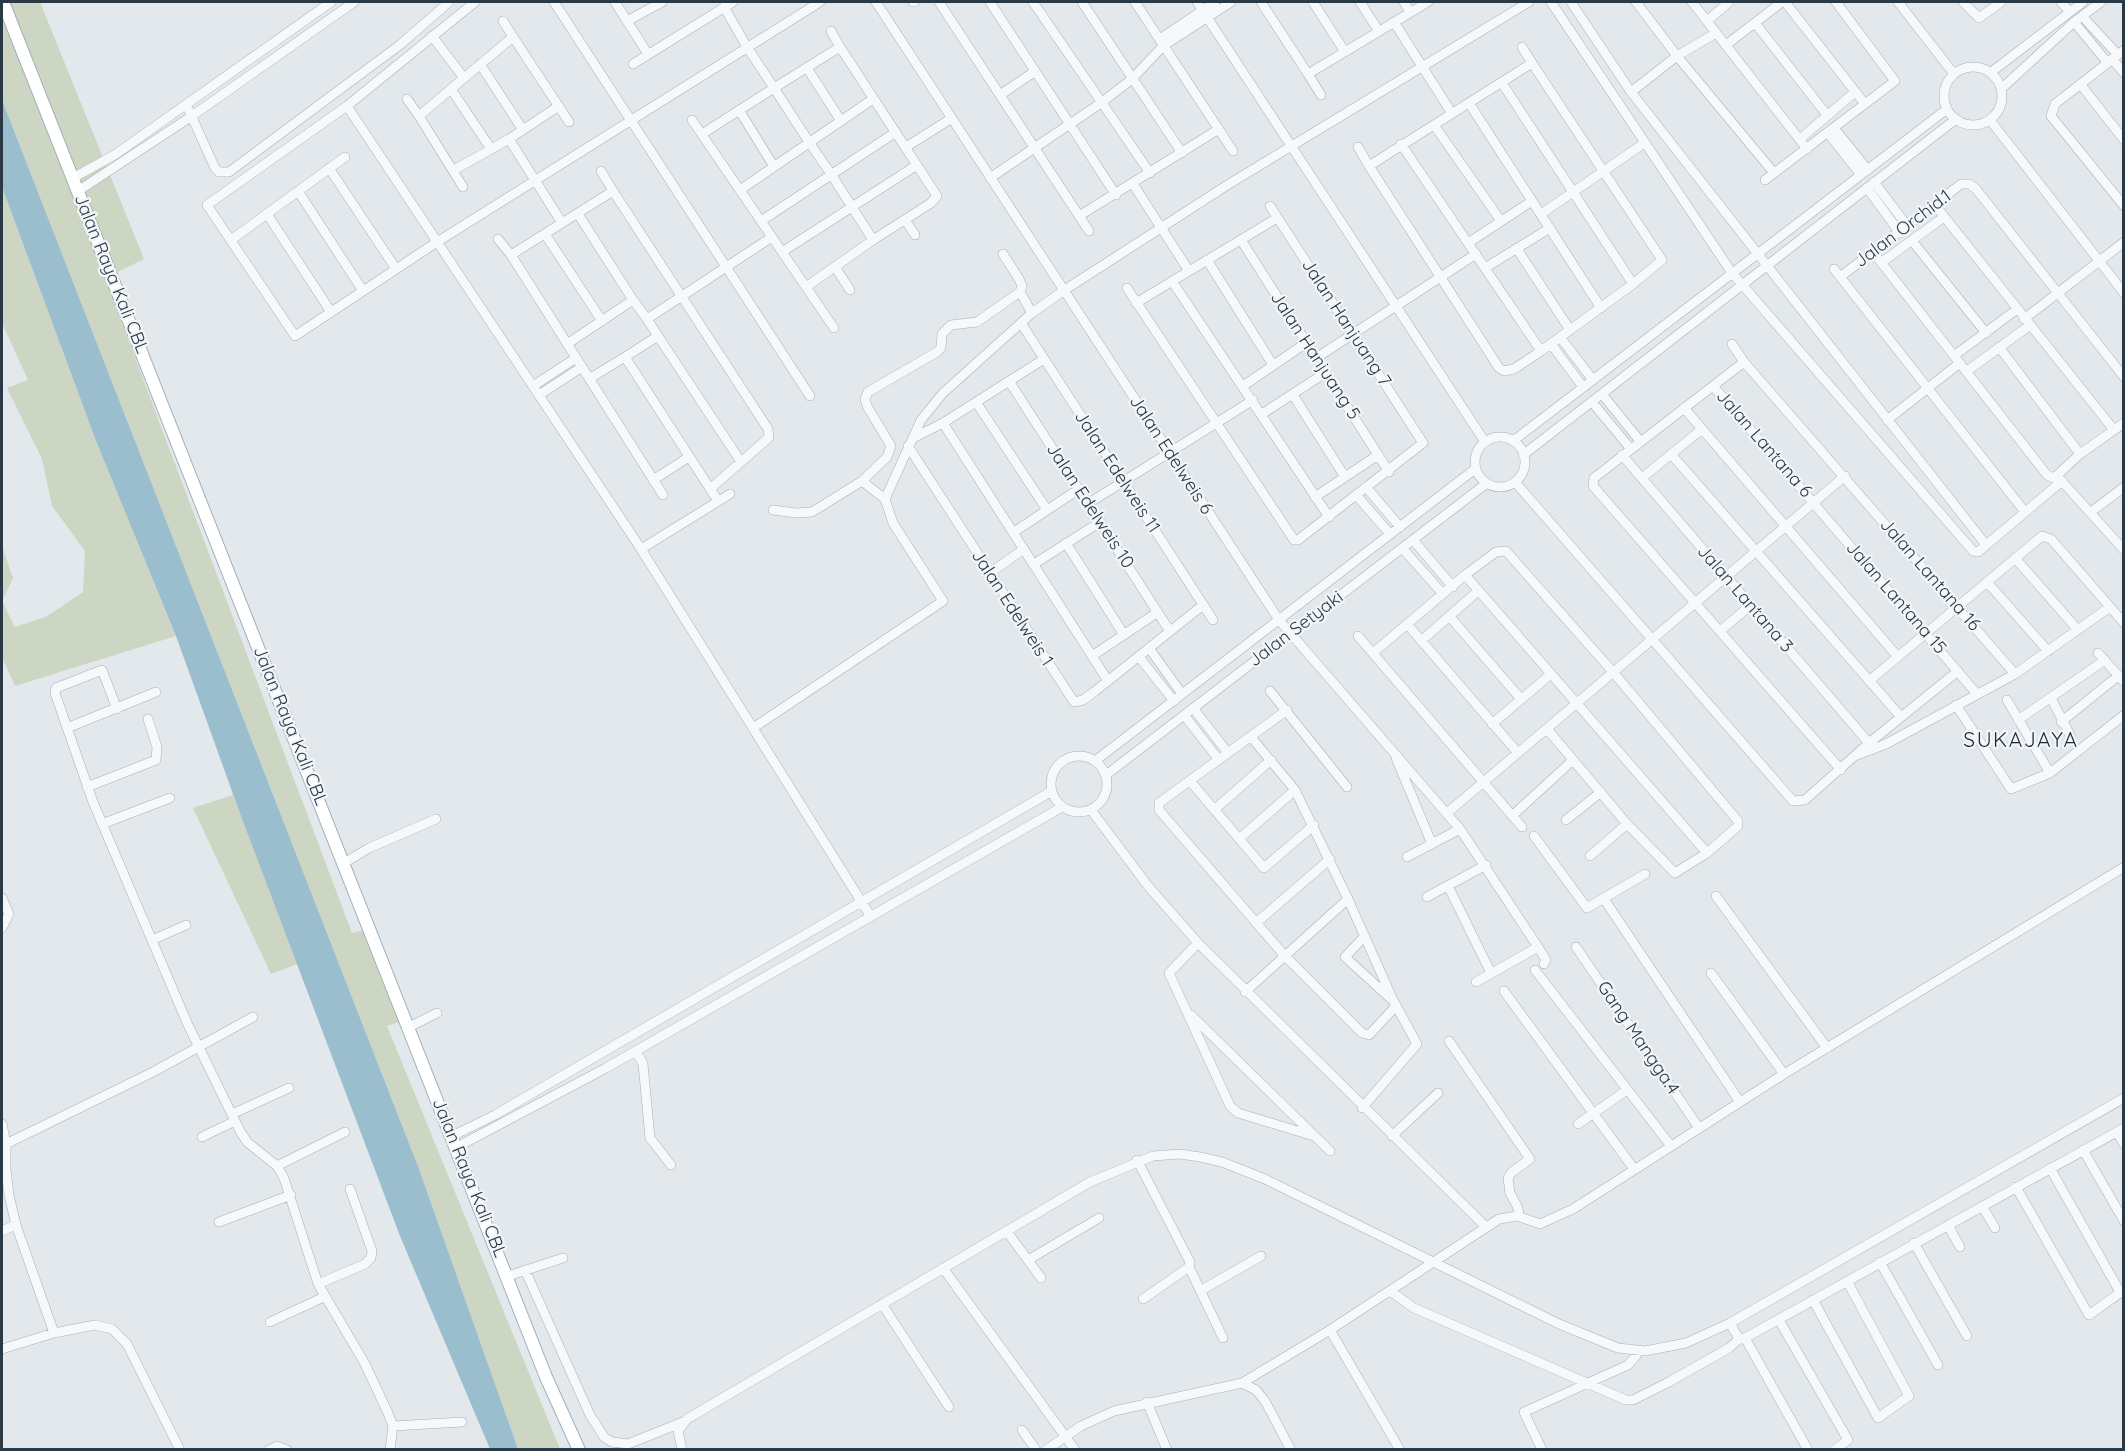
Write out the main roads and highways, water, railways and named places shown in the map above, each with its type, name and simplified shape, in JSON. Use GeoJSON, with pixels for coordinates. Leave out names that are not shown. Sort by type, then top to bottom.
{"type":"FeatureCollection","features":[{"type":"Feature","properties":{"kind":"main road","name":"Jalan Raya Kali CBL"},"geometry":{"type":"LineString","coordinates":[[3,2],[546,1377],[579,1449]]}},
{"type":"Feature","properties":{"kind":"water"},"geometry":{"type":"Polygon","coordinates":[[[2,100],[419,1169],[518,1449],[490,1449],[400,1236],[242,819],[176,636],[96,441],[2,187],[2,100]]]}},
{"type":"Feature","properties":{"kind":"district","name":"SUKAJAYA"},"geometry":{"type":"Point","coordinates":[2021,741]}}]}
